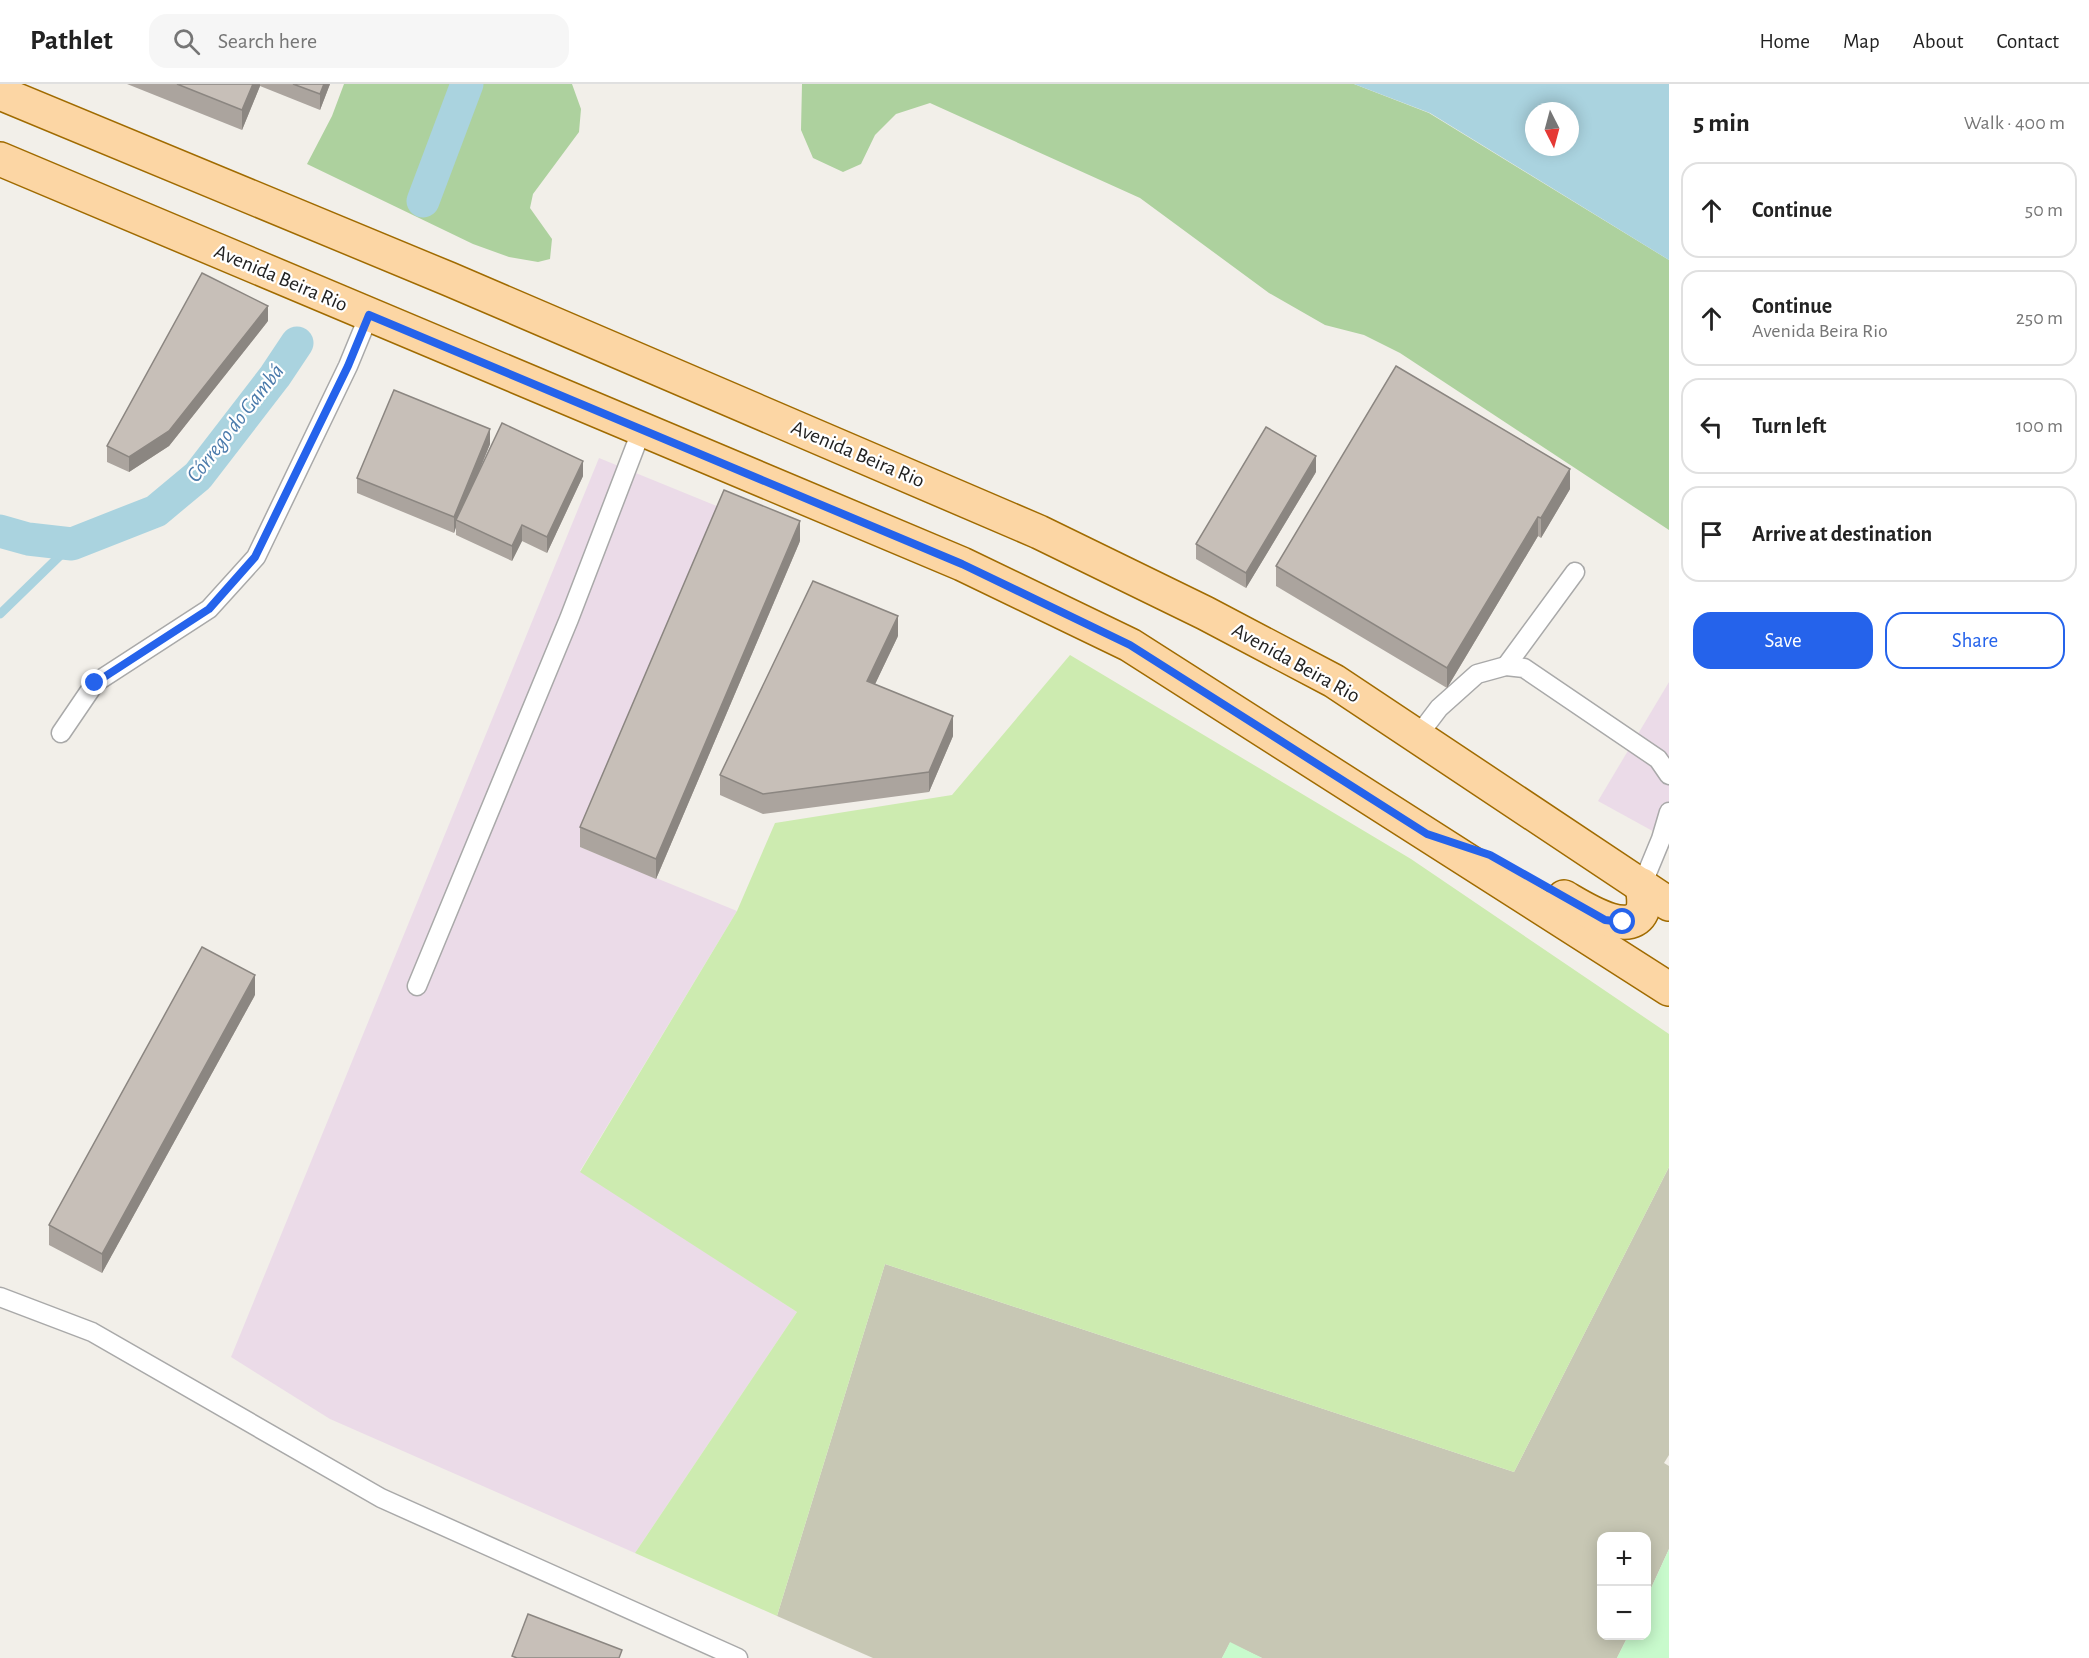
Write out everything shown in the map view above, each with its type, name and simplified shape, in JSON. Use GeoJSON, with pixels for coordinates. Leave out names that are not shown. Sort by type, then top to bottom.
{"type":"FeatureCollection","features":[{"type":"Feature","properties":{"kind":"main road","name":"Avenida Beira Rio"},"geometry":{"type":"LineString","coordinates":[[0,93],[438,275],[1039,531],[1205,613],[1334,681],[1669,904]]}},
{"type":"Feature","properties":{"kind":"main road","name":"Avenida Beira Rio"},"geometry":{"type":"LineString","coordinates":[[0,159],[962,564],[1130,645],[1669,989]]}},
{"type":"Feature","properties":{"kind":"main road"},"geometry":{"type":"LineString","coordinates":[[1427,834],[1490,855],[1605,920],[1623,922],[1635,920],[1642,911],[1644,903],[1642,885]]}},
{"type":"Feature","properties":{"kind":"lane"},"geometry":{"type":"LineString","coordinates":[[61,733],[95,683],[209,609],[255,557],[348,366],[369,315]]}},
{"type":"Feature","properties":{"kind":"lane"},"geometry":{"type":"LineString","coordinates":[[417,986],[569,620],[642,429]]}},
{"type":"Feature","properties":{"kind":"lane"},"geometry":{"type":"LineString","coordinates":[[1506,666],[1575,572]]}},
{"type":"Feature","properties":{"kind":"lane"},"geometry":{"type":"LineString","coordinates":[[1417,737],[1438,708],[1477,674],[1506,666],[1524,668],[1658,759],[1669,775]]}},
{"type":"Feature","properties":{"kind":"lane"},"geometry":{"type":"LineString","coordinates":[[1642,885],[1661,839],[1669,812]]}},
{"type":"Feature","properties":{"kind":"lane"},"geometry":{"type":"LineString","coordinates":[[0,1298],[92,1332],[381,1498],[738,1658]]}},
{"type":"Feature","properties":{"kind":"shaded area"},"geometry":{"type":"Polygon","coordinates":[[[599,458],[724,509],[580,847],[737,911],[580,1171],[797,1312],[635,1553],[330,1419],[231,1357],[599,458]]]}},
{"type":"Feature","properties":{"kind":"shaded area"},"geometry":{"type":"Polygon","coordinates":[[[1669,682],[1669,840],[1598,801],[1669,682]]]}},
{"type":"Feature","properties":{"kind":"shaded area"},"geometry":{"type":"Polygon","coordinates":[[[1669,1167],[1669,1455],[1664,1463],[1669,1466],[1669,1549],[1651,1588],[1651,1532],[1597,1532],[1597,1640],[1626,1640],[1617,1658],[1262,1658],[1230,1643],[1222,1658],[873,1658],[777,1616],[885,1264],[1514,1472],[1669,1167]]]}},
{"type":"Feature","properties":{"kind":"green space"},"geometry":{"type":"Polygon","coordinates":[[[344,84],[572,84],[581,109],[579,132],[533,194],[530,208],[552,239],[550,259],[538,262],[509,257],[473,244],[307,164],[332,116],[344,84]]]}},
{"type":"Feature","properties":{"kind":"green space"},"geometry":{"type":"Polygon","coordinates":[[[802,84],[1354,84],[1429,113],[1669,260],[1669,530],[1400,353],[1364,335],[1325,325],[1269,293],[1140,198],[930,103],[896,114],[875,135],[861,164],[843,172],[813,158],[801,130],[802,84]]]}},
{"type":"Feature","properties":{"kind":"green space"},"geometry":{"type":"Polygon","coordinates":[[[1070,655],[1411,859],[1669,1034],[1669,1167],[1514,1472],[885,1264],[777,1616],[635,1553],[797,1312],[580,1172],[737,911],[775,823],[952,795],[1070,655]]]}},
{"type":"Feature","properties":{"kind":"green space"},"geometry":{"type":"Polygon","coordinates":[[[1669,1549],[1669,1658],[1617,1658],[1626,1640],[1651,1640],[1651,1588],[1669,1549]]]}},
{"type":"Feature","properties":{"kind":"green space"},"geometry":{"type":"Polygon","coordinates":[[[1230,1642],[1262,1658],[1222,1658],[1230,1642]]]}},
{"type":"Feature","properties":{"kind":"water"},"geometry":{"type":"Polygon","coordinates":[[[1354,84],[1669,84],[1669,260],[1430,113],[1354,84]]]}},
{"type":"Feature","properties":{"kind":"building"},"geometry":{"type":"Polygon","coordinates":[[[177,84],[253,84],[242,110],[177,84]]]}},
{"type":"Feature","properties":{"kind":"building"},"geometry":{"type":"Polygon","coordinates":[[[293,84],[324,84],[320,94],[293,84]]]}},
{"type":"Feature","properties":{"kind":"building"},"geometry":{"type":"Polygon","coordinates":[[[202,273],[268,306],[169,431],[129,457],[107,446],[202,273]]]}},
{"type":"Feature","properties":{"kind":"building"},"geometry":{"type":"Polygon","coordinates":[[[1396,366],[1570,469],[1541,518],[1538,517],[1447,668],[1276,566],[1396,366]]]}},
{"type":"Feature","properties":{"kind":"building"},"geometry":{"type":"Polygon","coordinates":[[[394,390],[490,429],[454,517],[357,478],[394,390]]]}},
{"type":"Feature","properties":{"kind":"building"},"geometry":{"type":"Polygon","coordinates":[[[502,423],[583,461],[547,537],[522,525],[512,546],[456,520],[502,423]]]}},
{"type":"Feature","properties":{"kind":"building"},"geometry":{"type":"Polygon","coordinates":[[[1266,427],[1316,456],[1246,573],[1196,544],[1266,427]]]}},
{"type":"Feature","properties":{"kind":"building"},"geometry":{"type":"Polygon","coordinates":[[[724,490],[800,521],[656,859],[580,827],[724,490]]]}},
{"type":"Feature","properties":{"kind":"building"},"geometry":{"type":"Polygon","coordinates":[[[813,581],[898,616],[867,681],[953,716],[929,772],[763,794],[720,775],[813,581]]]}},
{"type":"Feature","properties":{"kind":"building"},"geometry":{"type":"Polygon","coordinates":[[[202,947],[255,975],[102,1254],[49,1225],[202,947]]]}},
{"type":"Feature","properties":{"kind":"building"},"geometry":{"type":"Polygon","coordinates":[[[528,1614],[622,1650],[619,1658],[517,1658],[512,1656],[528,1614]]]}},
{"type":"Feature","properties":{"kind":"waterway"},"geometry":{"type":"LineString","coordinates":[[423,201],[467,84]]}},
{"type":"Feature","properties":{"kind":"waterway","name":"Córrego do Gambá"},"geometry":{"type":"LineString","coordinates":[[0,531],[28,539],[72,544],[156,511],[198,476],[275,376],[297,343]]}},
{"type":"Feature","properties":{"kind":"waterway"},"geometry":{"type":"LineString","coordinates":[[0,614],[72,544]]}},
{"type":"Feature","properties":{"kind":"route"},"geometry":{"type":"LineString","coordinates":[[95,683],[209,609],[255,557],[348,366],[369,315],[962,564],[1130,645],[1427,834],[1490,855],[1605,920],[1623,922]]}}]}
